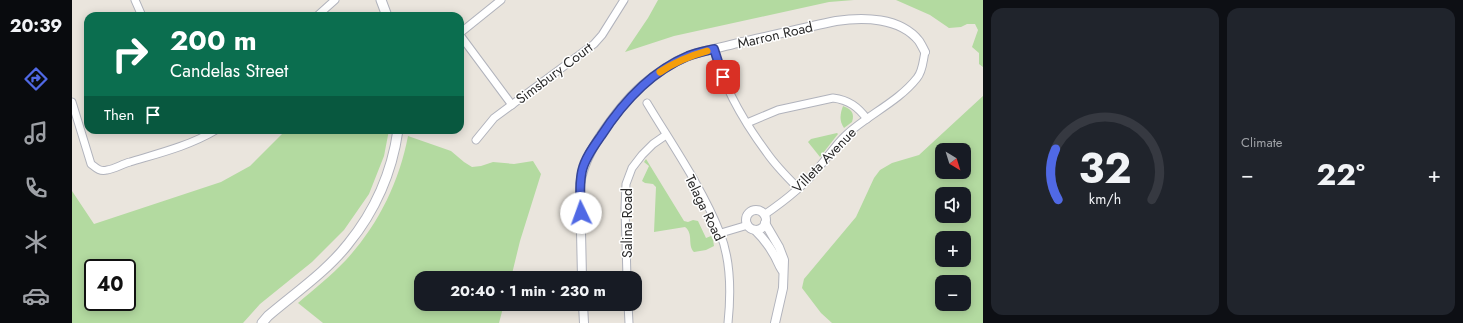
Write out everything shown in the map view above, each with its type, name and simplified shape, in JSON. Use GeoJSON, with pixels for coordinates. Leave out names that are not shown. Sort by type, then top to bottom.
{"type":"FeatureCollection","features":[{"type":"Feature","properties":{"kind":"main road"},"geometry":{"type":"LineString","coordinates":[[381,0],[386,12]]}},
{"type":"Feature","properties":{"kind":"main road"},"geometry":{"type":"LineString","coordinates":[[262,323],[268,316],[328,266],[348,245],[366,219],[380,193],[390,167],[397,134]]}},
{"type":"Feature","properties":{"kind":"street"},"geometry":{"type":"LineString","coordinates":[[135,0],[140,12]]}},
{"type":"Feature","properties":{"kind":"street"},"geometry":{"type":"LineString","coordinates":[[322,12],[335,0]]}},
{"type":"Feature","properties":{"kind":"street"},"geometry":{"type":"LineString","coordinates":[[464,31],[501,0]]}},
{"type":"Feature","properties":{"kind":"street","name":"Simsbury Court"},"geometry":{"type":"LineString","coordinates":[[476,140],[494,118],[594,44],[602,35],[624,0]]}},
{"type":"Feature","properties":{"kind":"street","name":"Marron Road"},"geometry":{"type":"LineString","coordinates":[[582,271],[580,184],[582,169],[590,153],[623,104],[638,88],[673,64],[689,56],[714,49],[836,21],[861,19],[886,22],[903,28],[918,40],[925,52]]}},
{"type":"Feature","properties":{"kind":"street"},"geometry":{"type":"LineString","coordinates":[[464,39],[512,105]]}},
{"type":"Feature","properties":{"kind":"street"},"geometry":{"type":"LineString","coordinates":[[714,49],[726,87],[747,123],[767,154],[798,188]]}},
{"type":"Feature","properties":{"kind":"street","name":"Villeta Avenue"},"geometry":{"type":"LineString","coordinates":[[765,219],[778,205],[819,169],[845,136],[892,102],[913,84],[921,72],[925,52]]}},
{"type":"Feature","properties":{"kind":"street"},"geometry":{"type":"LineString","coordinates":[[747,123],[778,110],[833,98],[841,99],[852,104],[861,111],[867,119]]}},
{"type":"Feature","properties":{"kind":"street"},"geometry":{"type":"LineString","coordinates":[[72,102],[86,145],[89,160],[97,170],[106,170],[118,165],[181,147],[209,134]]}},
{"type":"Feature","properties":{"kind":"street","name":"Telaga Road"},"geometry":{"type":"LineString","coordinates":[[647,103],[702,194],[721,233],[729,280],[730,306],[728,323]]}},
{"type":"Feature","properties":{"kind":"street","name":"Salina Road"},"geometry":{"type":"LineString","coordinates":[[627,271],[625,208],[626,184],[632,168],[642,154],[666,135]]}},
{"type":"Feature","properties":{"kind":"street"},"geometry":{"type":"LineString","coordinates":[[775,323],[783,288],[782,270],[784,260],[765,219],[758,211],[751,212],[747,216],[748,225],[766,241],[777,264],[782,270]]}},
{"type":"Feature","properties":{"kind":"street"},"geometry":{"type":"LineString","coordinates":[[755,230],[761,228],[765,219]]}},
{"type":"Feature","properties":{"kind":"street"},"geometry":{"type":"LineString","coordinates":[[721,233],[748,225]]}},
{"type":"Feature","properties":{"kind":"street"},"geometry":{"type":"LineString","coordinates":[[583,311],[584,323]]}},
{"type":"Feature","properties":{"kind":"street"},"geometry":{"type":"LineString","coordinates":[[628,311],[629,323]]}},
{"type":"Feature","properties":{"kind":"green space"},"geometry":{"type":"Polygon","coordinates":[[[658,0],[854,0],[829,2],[674,36],[625,52],[648,18],[658,0]]]}},
{"type":"Feature","properties":{"kind":"green space"},"geometry":{"type":"Polygon","coordinates":[[[896,0],[983,0],[983,67],[979,64],[979,53],[972,47],[978,30],[975,24],[967,24],[961,27],[949,28],[930,15],[896,0]]]}},
{"type":"Feature","properties":{"kind":"green space"},"geometry":{"type":"Polygon","coordinates":[[[983,96],[983,323],[832,323],[821,313],[802,288],[804,279],[856,217],[874,178],[880,170],[892,163],[919,155],[983,96]]]}},
{"type":"Feature","properties":{"kind":"green space"},"geometry":{"type":"Polygon","coordinates":[[[843,106],[848,108],[853,114],[852,122],[844,128],[840,117],[843,106]]]}},
{"type":"Feature","properties":{"kind":"green space"},"geometry":{"type":"Polygon","coordinates":[[[282,134],[388,134],[384,156],[369,194],[344,230],[312,262],[260,304],[243,323],[72,323],[72,191],[94,224],[221,182],[250,166],[282,134]]]}},
{"type":"Feature","properties":{"kind":"green space"},"geometry":{"type":"Polygon","coordinates":[[[838,134],[820,157],[808,142],[811,139],[838,134]]]}},
{"type":"Feature","properties":{"kind":"green space"},"geometry":{"type":"Polygon","coordinates":[[[408,136],[451,151],[472,167],[493,162],[514,164],[533,161],[541,174],[520,241],[513,271],[414,271],[414,311],[502,311],[499,323],[323,323],[298,303],[346,260],[368,232],[393,187],[408,136]]]}},
{"type":"Feature","properties":{"kind":"green space"},"geometry":{"type":"Polygon","coordinates":[[[646,159],[684,221],[698,221],[706,238],[711,236],[714,246],[706,250],[694,252],[691,246],[688,230],[685,227],[654,232],[656,187],[653,184],[642,181],[649,166],[644,162],[646,159]]]}},
{"type":"Feature","properties":{"kind":"slow traffic"},"geometry":{"type":"LineString","coordinates":[[660,72],[689,56],[707,51]]}},
{"type":"Feature","properties":{"kind":"route"},"geometry":{"type":"LineString","coordinates":[[581,213],[580,184],[582,169],[606,128],[623,104],[638,88],[673,64],[689,56],[714,49],[723,77]]}}]}
